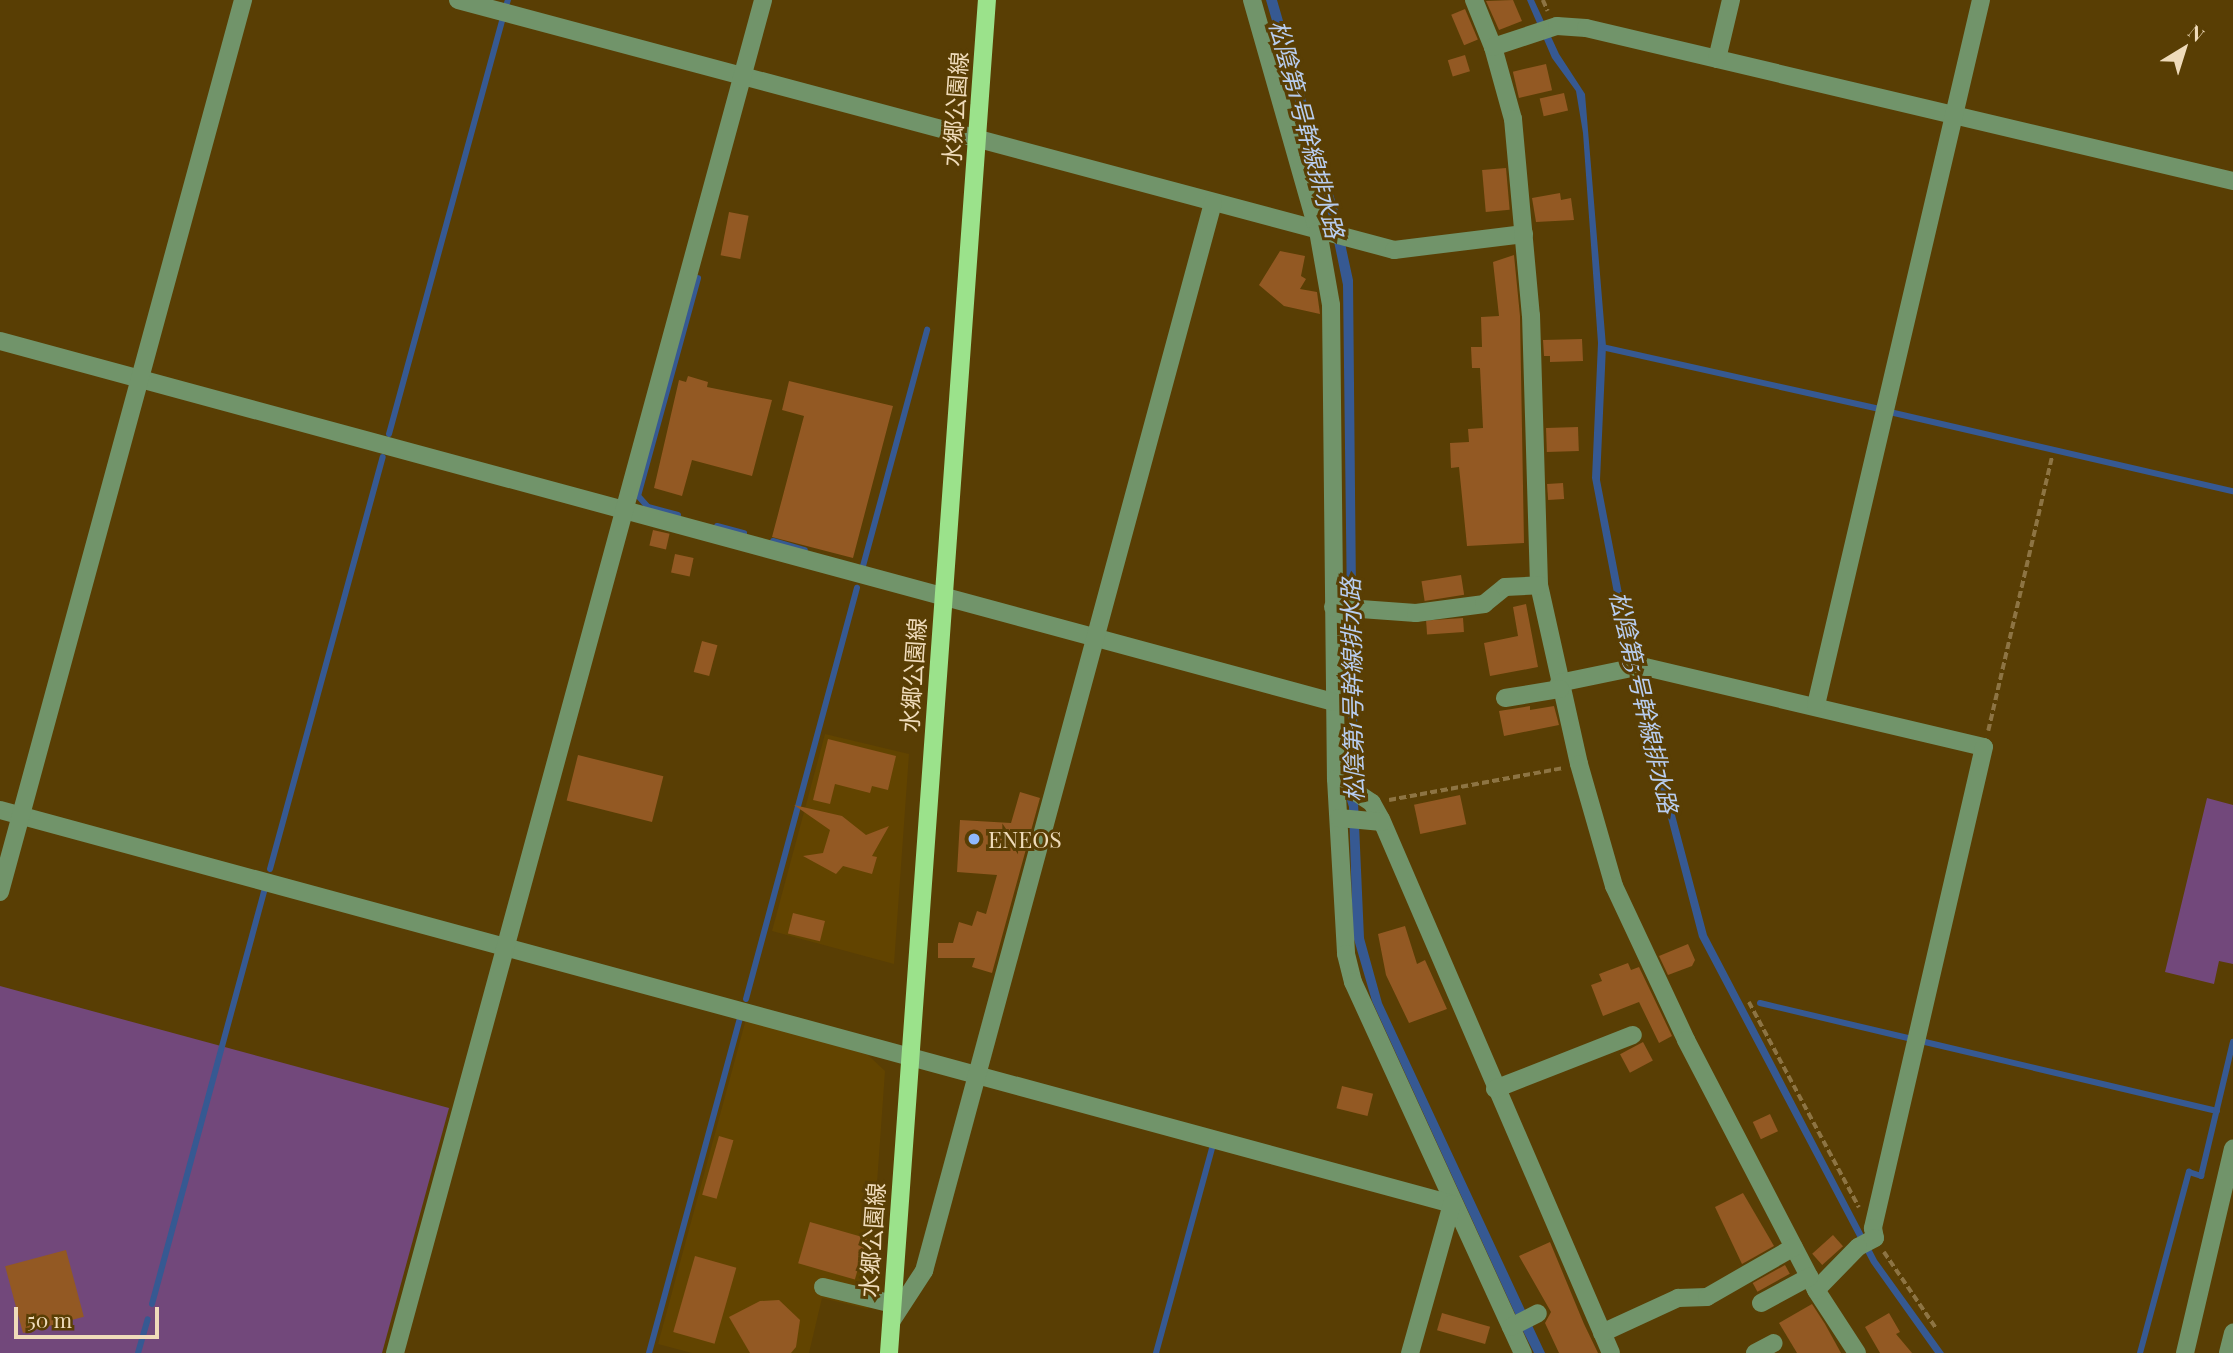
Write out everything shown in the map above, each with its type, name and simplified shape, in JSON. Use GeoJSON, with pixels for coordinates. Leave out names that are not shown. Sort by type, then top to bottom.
{"type":"FeatureCollection","features":[{"type":"Feature","properties":{"kind":"main road","name":"水郷公園線"},"geometry":{"type":"LineString","coordinates":[[889,1353],[987,0]]}},
{"type":"Feature","properties":{"kind":"street"},"geometry":{"type":"LineString","coordinates":[[0,892],[243,0]]}},
{"type":"Feature","properties":{"kind":"street"},"geometry":{"type":"LineString","coordinates":[[458,0],[741,78],[1395,250],[1524,234]]}},
{"type":"Feature","properties":{"kind":"street"},"geometry":{"type":"LineString","coordinates":[[395,1353],[763,0]]}},
{"type":"Feature","properties":{"kind":"street"},"geometry":{"type":"LineString","coordinates":[[1252,0],[1322,232],[1331,305],[1336,608],[1333,702],[1346,954],[1353,982],[1452,1204],[1523,1353]]}},
{"type":"Feature","properties":{"kind":"street"},"geometry":{"type":"LineString","coordinates":[[1474,0],[1493,47],[1513,119],[1531,315],[1539,585],[1559,686],[1579,764],[1614,886],[1686,1040],[1812,1284],[1857,1353]]}},
{"type":"Feature","properties":{"kind":"street"},"geometry":{"type":"LineString","coordinates":[[1717,59],[1731,0]]}},
{"type":"Feature","properties":{"kind":"street"},"geometry":{"type":"LineString","coordinates":[[1815,705],[1981,0]]}},
{"type":"Feature","properties":{"kind":"street"},"geometry":{"type":"LineString","coordinates":[[1493,47],[1542,32],[1586,28],[2233,181]]}},
{"type":"Feature","properties":{"kind":"street"},"geometry":{"type":"LineString","coordinates":[[823,1287],[892,1312],[924,1271],[1213,203]]}},
{"type":"Feature","properties":{"kind":"street"},"geometry":{"type":"LineString","coordinates":[[0,341],[1333,702]]}},
{"type":"Feature","properties":{"kind":"street"},"geometry":{"type":"LineString","coordinates":[[1336,608],[1416,613],[1471,606],[1491,600],[1505,587],[1539,585]]}},
{"type":"Feature","properties":{"kind":"street"},"geometry":{"type":"LineString","coordinates":[[1505,698],[1641,666],[1984,747],[1869,1239],[1812,1284],[1762,1303]]}},
{"type":"Feature","properties":{"kind":"street"},"geometry":{"type":"LineString","coordinates":[[1338,781],[1369,801],[1382,822],[1611,1353]]}},
{"type":"Feature","properties":{"kind":"street"},"geometry":{"type":"LineString","coordinates":[[0,810],[1452,1204]]}},
{"type":"Feature","properties":{"kind":"street"},"geometry":{"type":"LineString","coordinates":[[1341,818],[1382,822]]}},
{"type":"Feature","properties":{"kind":"street"},"geometry":{"type":"LineString","coordinates":[[1495,1089],[1633,1035]]}},
{"type":"Feature","properties":{"kind":"street"},"geometry":{"type":"LineString","coordinates":[[2185,1353],[2233,1149]]}},
{"type":"Feature","properties":{"kind":"street"},"geometry":{"type":"LineString","coordinates":[[1410,1353],[1452,1204]]}},
{"type":"Feature","properties":{"kind":"street"},"geometry":{"type":"LineString","coordinates":[[1602,1332],[1678,1298],[1707,1297],[1794,1247]]}},
{"type":"Feature","properties":{"kind":"street"},"geometry":{"type":"LineString","coordinates":[[1512,1326],[1534,1315]]}},
{"type":"Feature","properties":{"kind":"street"},"geometry":{"type":"LineString","coordinates":[[2228,1353],[2233,1333]]}},
{"type":"Feature","properties":{"kind":"street"},"geometry":{"type":"LineString","coordinates":[[1755,1353],[1774,1343]]}},
{"type":"Feature","properties":{"kind":"path"},"geometry":{"type":"LineString","coordinates":[[1984,747],[2052,455]]}},
{"type":"Feature","properties":{"kind":"path"},"geometry":{"type":"LineString","coordinates":[[1369,801],[1579,764]]}},
{"type":"Feature","properties":{"kind":"path"},"geometry":{"type":"LineString","coordinates":[[1749,1002],[1869,1239],[1936,1328]]}},
{"type":"Feature","properties":{"kind":"shaded area"},"geometry":{"type":"Polygon","coordinates":[[[825,734],[909,754],[894,964],[772,931],[825,734]]]}},
{"type":"Feature","properties":{"kind":"shaded area"},"geometry":{"type":"Polygon","coordinates":[[[2207,798],[2233,805],[2233,964],[2219,961],[2214,984],[2165,972],[2207,798]]]}},
{"type":"Feature","properties":{"kind":"shaded area"},"geometry":{"type":"Polygon","coordinates":[[[0,986],[449,1108],[382,1353],[0,1353],[0,986]]]}},
{"type":"Feature","properties":{"kind":"shaded area"},"geometry":{"type":"Polygon","coordinates":[[[746,1019],[868,1055],[885,1071],[868,1309],[822,1298],[809,1353],[692,1353],[658,1344],[746,1019]]]}},
{"type":"Feature","properties":{"kind":"water","name":"松陰第1号幹線排水路"},"geometry":{"type":"Polygon","coordinates":[[[1266,0],[1277,0],[1338,211],[1353,280],[1358,802],[1364,938],[1382,1003],[1545,1353],[1534,1353],[1523,1331],[1372,1001],[1353,936],[1349,807],[1344,791],[1349,769],[1343,285],[1329,217],[1266,0]]]}},
{"type":"Feature","properties":{"kind":"water"},"geometry":{"type":"Polygon","coordinates":[[[1527,0],[1534,0],[1559,54],[1585,94],[1606,346],[1600,480],[1638,676],[1707,935],[1877,1260],[1944,1353],[1935,1353],[1871,1263],[1699,937],[1627,661],[1592,478],[1598,343],[1583,133],[1576,91],[1552,58],[1527,0]]]}},
{"type":"Feature","properties":{"kind":"building"},"geometry":{"type":"Polygon","coordinates":[[[1513,0],[1522,21],[1499,30],[1486,1],[1513,0]]]}},
{"type":"Feature","properties":{"kind":"building"},"geometry":{"type":"Polygon","coordinates":[[[1465,9],[1478,39],[1464,45],[1451,15],[1465,9]]]}},
{"type":"Feature","properties":{"kind":"building"},"geometry":{"type":"Polygon","coordinates":[[[1465,55],[1470,71],[1453,77],[1448,60],[1465,55]]]}},
{"type":"Feature","properties":{"kind":"building"},"geometry":{"type":"Polygon","coordinates":[[[1546,64],[1552,90],[1519,98],[1513,72],[1546,64]]]}},
{"type":"Feature","properties":{"kind":"building"},"geometry":{"type":"Polygon","coordinates":[[[1564,93],[1568,111],[1544,116],[1540,99],[1564,93]]]}},
{"type":"Feature","properties":{"kind":"building"},"geometry":{"type":"Polygon","coordinates":[[[1506,168],[1510,210],[1486,212],[1482,170],[1506,168]]]}},
{"type":"Feature","properties":{"kind":"building"},"geometry":{"type":"Polygon","coordinates":[[[1560,193],[1561,200],[1571,198],[1574,220],[1536,222],[1532,198],[1560,193]]]}},
{"type":"Feature","properties":{"kind":"building"},"geometry":{"type":"Polygon","coordinates":[[[729,212],[749,216],[740,259],[721,255],[729,212]]]}},
{"type":"Feature","properties":{"kind":"building"},"geometry":{"type":"Polygon","coordinates":[[[1280,251],[1305,256],[1301,276],[1306,279],[1300,289],[1317,292],[1320,314],[1284,306],[1259,285],[1280,251]]]}},
{"type":"Feature","properties":{"kind":"building"},"geometry":{"type":"Polygon","coordinates":[[[1514,255],[1520,316],[1524,543],[1467,546],[1459,467],[1451,468],[1450,443],[1469,442],[1468,429],[1483,428],[1480,368],[1472,368],[1471,347],[1482,347],[1481,317],[1499,316],[1493,262],[1514,255]]]}},
{"type":"Feature","properties":{"kind":"building"},"geometry":{"type":"Polygon","coordinates":[[[1582,339],[1583,361],[1550,362],[1550,356],[1544,356],[1543,340],[1582,339]]]}},
{"type":"Feature","properties":{"kind":"building"},"geometry":{"type":"Polygon","coordinates":[[[688,376],[708,382],[707,387],[772,400],[752,476],[692,460],[682,496],[654,488],[679,380],[686,382],[688,376]]]}},
{"type":"Feature","properties":{"kind":"building"},"geometry":{"type":"Polygon","coordinates":[[[789,381],[893,406],[853,558],[772,537],[804,416],[782,410],[789,381]]]}},
{"type":"Feature","properties":{"kind":"building"},"geometry":{"type":"Polygon","coordinates":[[[1578,427],[1579,451],[1547,452],[1546,428],[1578,427]]]}},
{"type":"Feature","properties":{"kind":"building"},"geometry":{"type":"Polygon","coordinates":[[[1563,483],[1564,499],[1548,500],[1547,484],[1563,483]]]}},
{"type":"Feature","properties":{"kind":"building"},"geometry":{"type":"Polygon","coordinates":[[[653,530],[670,534],[666,549],[649,546],[653,530]]]}},
{"type":"Feature","properties":{"kind":"building"},"geometry":{"type":"Polygon","coordinates":[[[675,554],[694,558],[690,577],[671,573],[675,554]]]}},
{"type":"Feature","properties":{"kind":"building"},"geometry":{"type":"Polygon","coordinates":[[[1461,575],[1464,595],[1425,601],[1421,581],[1461,575]]]}},
{"type":"Feature","properties":{"kind":"building"},"geometry":{"type":"Polygon","coordinates":[[[1526,604],[1538,667],[1490,676],[1484,643],[1518,636],[1513,607],[1526,604]]]}},
{"type":"Feature","properties":{"kind":"building"},"geometry":{"type":"Polygon","coordinates":[[[1463,618],[1464,632],[1427,635],[1426,621],[1463,618]]]}},
{"type":"Feature","properties":{"kind":"building"},"geometry":{"type":"Polygon","coordinates":[[[702,641],[717,645],[709,676],[694,672],[702,641]]]}},
{"type":"Feature","properties":{"kind":"building"},"geometry":{"type":"Polygon","coordinates":[[[1530,706],[1530,710],[1554,706],[1559,725],[1504,736],[1499,711],[1530,706]]]}},
{"type":"Feature","properties":{"kind":"building"},"geometry":{"type":"Polygon","coordinates":[[[828,739],[896,756],[888,790],[872,786],[870,793],[835,784],[830,804],[813,800],[828,739]]]}},
{"type":"Feature","properties":{"kind":"building"},"geometry":{"type":"Polygon","coordinates":[[[578,755],[663,776],[652,822],[567,801],[578,755]]]}},
{"type":"Feature","properties":{"kind":"building"},"geometry":{"type":"Polygon","coordinates":[[[1020,792],[1040,798],[992,973],[972,967],[975,958],[938,958],[938,943],[953,943],[959,922],[972,926],[977,911],[986,914],[997,875],[957,872],[960,820],[1011,823],[1020,792]]]}},
{"type":"Feature","properties":{"kind":"building"},"geometry":{"type":"Polygon","coordinates":[[[1460,795],[1466,824],[1420,834],[1414,805],[1460,795]]]}},
{"type":"Feature","properties":{"kind":"building"},"geometry":{"type":"Polygon","coordinates":[[[794,805],[842,816],[866,835],[889,826],[872,856],[877,857],[872,874],[843,866],[836,874],[803,856],[823,853],[830,830],[794,805]]]}},
{"type":"Feature","properties":{"kind":"building"},"geometry":{"type":"Polygon","coordinates":[[[793,913],[825,921],[820,941],[788,933],[793,913]]]}},
{"type":"Feature","properties":{"kind":"building"},"geometry":{"type":"Polygon","coordinates":[[[1405,926],[1417,964],[1425,960],[1447,1009],[1409,1023],[1386,975],[1378,934],[1405,926]]]}},
{"type":"Feature","properties":{"kind":"building"},"geometry":{"type":"Polygon","coordinates":[[[1688,944],[1695,960],[1692,966],[1668,975],[1659,956],[1688,944]]]}},
{"type":"Feature","properties":{"kind":"building"},"geometry":{"type":"Polygon","coordinates":[[[1628,963],[1631,970],[1639,967],[1672,1036],[1659,1043],[1639,1002],[1603,1016],[1591,985],[1602,981],[1599,974],[1628,963]]]}},
{"type":"Feature","properties":{"kind":"building"},"geometry":{"type":"Polygon","coordinates":[[[1643,1042],[1653,1061],[1630,1073],[1620,1054],[1643,1042]]]}},
{"type":"Feature","properties":{"kind":"building"},"geometry":{"type":"Polygon","coordinates":[[[1342,1086],[1373,1094],[1367,1116],[1336,1108],[1342,1086]]]}},
{"type":"Feature","properties":{"kind":"building"},"geometry":{"type":"Polygon","coordinates":[[[1770,1114],[1778,1131],[1761,1139],[1753,1122],[1770,1114]]]}},
{"type":"Feature","properties":{"kind":"building"},"geometry":{"type":"Polygon","coordinates":[[[719,1136],[733,1140],[717,1199],[702,1195],[719,1136]]]}},
{"type":"Feature","properties":{"kind":"building"},"geometry":{"type":"Polygon","coordinates":[[[1743,1193],[1774,1246],[1742,1264],[1715,1207],[1743,1193]]]}},
{"type":"Feature","properties":{"kind":"building"},"geometry":{"type":"Polygon","coordinates":[[[810,1222],[867,1238],[855,1280],[798,1263],[810,1222]]]}},
{"type":"Feature","properties":{"kind":"building"},"geometry":{"type":"Polygon","coordinates":[[[1833,1235],[1843,1246],[1822,1265],[1812,1254],[1833,1235]]]}},
{"type":"Feature","properties":{"kind":"building"},"geometry":{"type":"Polygon","coordinates":[[[1550,1242],[1598,1353],[1559,1353],[1545,1323],[1551,1312],[1519,1256],[1550,1242]]]}},
{"type":"Feature","properties":{"kind":"building"},"geometry":{"type":"Polygon","coordinates":[[[66,1250],[84,1317],[23,1333],[5,1266],[66,1250]]]}},
{"type":"Feature","properties":{"kind":"building"},"geometry":{"type":"Polygon","coordinates":[[[695,1256],[736,1268],[715,1344],[673,1332],[695,1256]]]}},
{"type":"Feature","properties":{"kind":"building"},"geometry":{"type":"Polygon","coordinates":[[[1785,1265],[1790,1274],[1757,1292],[1753,1283],[1785,1265]]]}},
{"type":"Feature","properties":{"kind":"building"},"geometry":{"type":"Polygon","coordinates":[[[779,1300],[800,1320],[796,1347],[791,1353],[750,1353],[729,1317],[760,1301],[779,1300]]]}},
{"type":"Feature","properties":{"kind":"building"},"geometry":{"type":"Polygon","coordinates":[[[1812,1304],[1841,1353],[1797,1353],[1779,1323],[1812,1304]]]}},
{"type":"Feature","properties":{"kind":"building"},"geometry":{"type":"Polygon","coordinates":[[[1442,1313],[1490,1327],[1485,1344],[1437,1330],[1442,1313]]]}},
{"type":"Feature","properties":{"kind":"building"},"geometry":{"type":"Polygon","coordinates":[[[1889,1313],[1900,1332],[1896,1334],[1912,1353],[1880,1353],[1865,1327],[1889,1313]]]}},
{"type":"Feature","properties":{"kind":"waterway"},"geometry":{"type":"LineString","coordinates":[[389,434],[502,21]]}},
{"type":"Feature","properties":{"kind":"waterway"},"geometry":{"type":"LineString","coordinates":[[678,515],[648,507],[638,496],[698,278]]}},
{"type":"Feature","properties":{"kind":"waterway"},"geometry":{"type":"LineString","coordinates":[[863,566],[927,330]]}},
{"type":"Feature","properties":{"kind":"waterway"},"geometry":{"type":"LineString","coordinates":[[1602,347],[1876,408]]}},
{"type":"Feature","properties":{"kind":"waterway"},"geometry":{"type":"LineString","coordinates":[[1894,413],[2233,491]]}},
{"type":"Feature","properties":{"kind":"waterway"},"geometry":{"type":"LineString","coordinates":[[270,869],[383,457]]}},
{"type":"Feature","properties":{"kind":"waterway"},"geometry":{"type":"LineString","coordinates":[[717,526],[744,533]]}},
{"type":"Feature","properties":{"kind":"waterway"},"geometry":{"type":"LineString","coordinates":[[773,541],[805,550]]}},
{"type":"Feature","properties":{"kind":"waterway"},"geometry":{"type":"LineString","coordinates":[[746,999],[857,588]]}},
{"type":"Feature","properties":{"kind":"waterway"},"geometry":{"type":"LineString","coordinates":[[152,1304],[265,888]]}},
{"type":"Feature","properties":{"kind":"waterway"},"geometry":{"type":"LineString","coordinates":[[1760,1003],[1908,1038]]}},
{"type":"Feature","properties":{"kind":"waterway"},"geometry":{"type":"LineString","coordinates":[[649,1353],[740,1019]]}},
{"type":"Feature","properties":{"kind":"waterway"},"geometry":{"type":"LineString","coordinates":[[1925,1042],[2217,1111]]}},
{"type":"Feature","properties":{"kind":"waterway","name":"松陰第5号幹線排水路"},"geometry":{"type":"LineString","coordinates":[[2140,1353],[2189,1172],[2201,1176],[2233,1042]]}},
{"type":"Feature","properties":{"kind":"waterway"},"geometry":{"type":"LineString","coordinates":[[1156,1353],[1213,1144]]}},
{"type":"Feature","properties":{"kind":"waterway"},"geometry":{"type":"LineString","coordinates":[[138,1353],[148,1319]]}},
{"type":"Feature","properties":{"kind":"place","name":"ENEOS"},"geometry":{"type":"Point","coordinates":[974,839]}}]}
